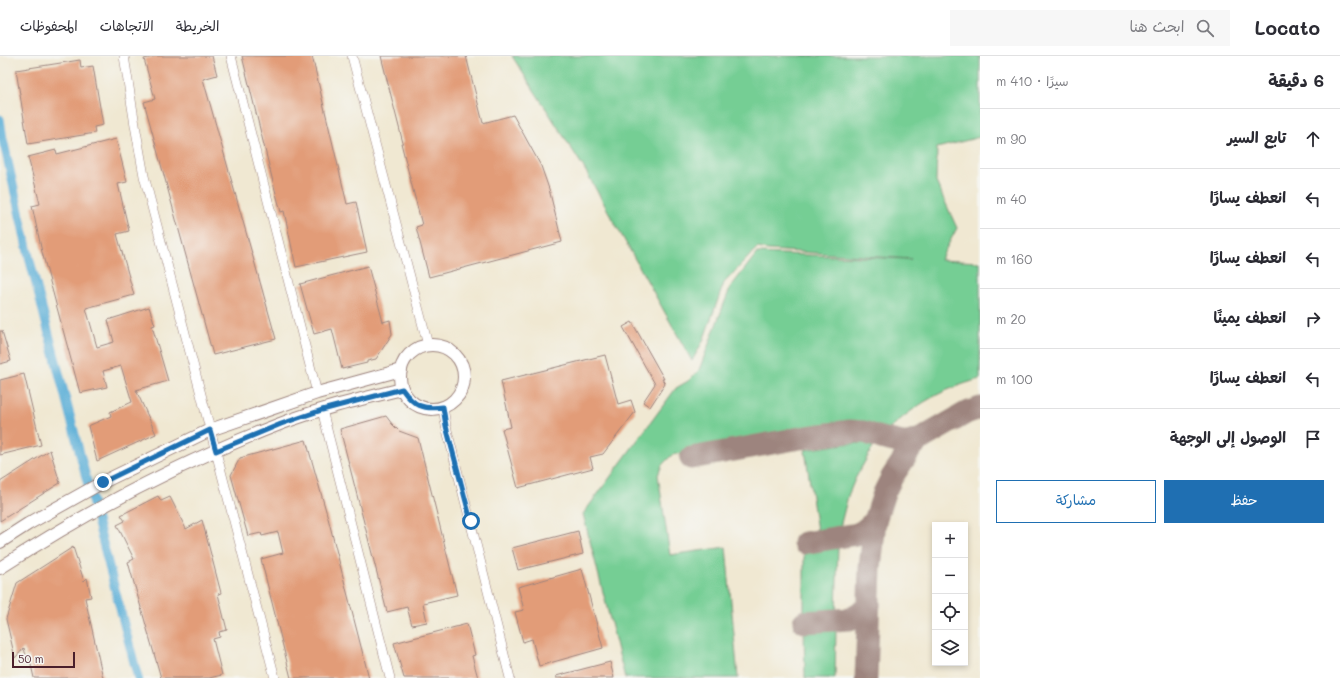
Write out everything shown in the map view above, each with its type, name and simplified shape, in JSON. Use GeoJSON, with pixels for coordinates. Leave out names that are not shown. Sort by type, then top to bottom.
{"type":"FeatureCollection","features":[{"type":"Feature","properties":{"kind":"street"},"geometry":{"type":"LineString","coordinates":[[124,56],[134,125],[144,176],[275,678]]}},
{"type":"Feature","properties":{"kind":"street"},"geometry":{"type":"LineString","coordinates":[[231,56],[317,393]]}},
{"type":"Feature","properties":{"kind":"street"},"geometry":{"type":"LineString","coordinates":[[352,56],[428,345]]}},
{"type":"Feature","properties":{"kind":"street"},"geometry":{"type":"LineString","coordinates":[[428,345],[442,346],[454,353],[463,368],[464,378],[458,395],[452,402],[443,407],[432,409],[420,406],[409,400],[402,389],[400,380],[404,361],[410,353],[418,347],[428,345]]}},
{"type":"Feature","properties":{"kind":"street"},"geometry":{"type":"LineString","coordinates":[[0,542],[28,524],[101,483],[210,430],[317,393],[401,370]]}},
{"type":"Feature","properties":{"kind":"street"},"geometry":{"type":"LineString","coordinates":[[0,568],[77,520],[153,479],[281,424],[322,410],[402,389]]}},
{"type":"Feature","properties":{"kind":"street"},"geometry":{"type":"LineString","coordinates":[[443,407],[446,426],[510,678]]}},
{"type":"Feature","properties":{"kind":"street"},"geometry":{"type":"LineString","coordinates":[[322,410],[390,678]]}},
{"type":"Feature","properties":{"kind":"green space"},"geometry":{"type":"Polygon","coordinates":[[[512,56],[980,56],[980,137],[937,148],[936,182],[957,228],[940,260],[980,262],[980,379],[953,388],[930,399],[898,421],[887,431],[857,423],[802,430],[672,455],[662,465],[658,475],[670,555],[726,547],[738,678],[625,678],[583,514],[676,388],[688,381],[699,370],[730,288],[757,253],[911,259],[768,250],[757,248],[724,283],[703,341],[692,361],[584,168],[512,56]]]}},
{"type":"Feature","properties":{"kind":"green space"},"geometry":{"type":"Polygon","coordinates":[[[867,443],[873,447],[855,479],[848,496],[839,531],[803,537],[803,533],[817,531],[805,450],[844,444],[867,443]]]}},
{"type":"Feature","properties":{"kind":"green space"},"geometry":{"type":"Polygon","coordinates":[[[834,544],[838,546],[836,614],[804,617],[804,549],[834,544]]]}},
{"type":"Feature","properties":{"kind":"green space"},"geometry":{"type":"Polygon","coordinates":[[[836,628],[835,678],[805,678],[804,629],[836,628]]]}},
{"type":"Feature","properties":{"kind":"building"},"geometry":{"type":"Polygon","coordinates":[[[156,56],[212,56],[217,75],[203,79],[276,339],[213,355],[144,102],[155,99],[144,59],[156,56]]]}},
{"type":"Feature","properties":{"kind":"building"},"geometry":{"type":"Polygon","coordinates":[[[242,56],[312,56],[347,204],[356,202],[367,252],[296,267],[284,211],[281,212],[242,56]]]}},
{"type":"Feature","properties":{"kind":"building"},"geometry":{"type":"Polygon","coordinates":[[[381,56],[466,56],[483,123],[513,115],[541,166],[549,189],[562,242],[429,277],[416,227],[422,225],[381,56]]]}},
{"type":"Feature","properties":{"kind":"building"},"geometry":{"type":"Polygon","coordinates":[[[80,60],[81,68],[93,66],[103,125],[94,127],[95,133],[28,144],[16,70],[80,60]]]}},
{"type":"Feature","properties":{"kind":"building"},"geometry":{"type":"Polygon","coordinates":[[[116,139],[127,182],[118,184],[129,231],[117,234],[134,295],[86,308],[97,347],[114,342],[108,320],[149,307],[155,325],[152,326],[168,381],[136,390],[156,434],[97,461],[88,426],[111,416],[110,412],[132,402],[121,366],[103,371],[107,387],[80,393],[42,252],[32,206],[40,204],[28,157],[56,150],[57,154],[116,139]]]}},
{"type":"Feature","properties":{"kind":"building"},"geometry":{"type":"Polygon","coordinates":[[[368,266],[383,322],[390,320],[392,334],[376,359],[367,361],[367,363],[342,369],[332,329],[314,334],[300,284],[368,266]]]}},
{"type":"Feature","properties":{"kind":"building"},"geometry":{"type":"Polygon","coordinates":[[[632,322],[664,379],[662,379],[665,384],[650,407],[643,402],[655,384],[623,327],[632,322]]]}},
{"type":"Feature","properties":{"kind":"building"},"geometry":{"type":"Polygon","coordinates":[[[0,331],[2,331],[11,361],[0,364],[0,331]]]}},
{"type":"Feature","properties":{"kind":"building"},"geometry":{"type":"Polygon","coordinates":[[[605,355],[618,404],[631,400],[635,412],[603,454],[590,457],[593,468],[518,488],[502,429],[511,427],[501,381],[605,355]]]}},
{"type":"Feature","properties":{"kind":"building"},"geometry":{"type":"Polygon","coordinates":[[[24,374],[41,445],[0,455],[0,380],[24,374]]]}},
{"type":"Feature","properties":{"kind":"building"},"geometry":{"type":"Polygon","coordinates":[[[386,416],[399,431],[418,438],[457,595],[423,603],[427,622],[412,625],[407,607],[387,612],[340,429],[386,416]]]}},
{"type":"Feature","properties":{"kind":"building"},"geometry":{"type":"Polygon","coordinates":[[[306,440],[328,518],[369,678],[291,678],[261,559],[283,553],[278,532],[262,536],[261,533],[248,536],[231,475],[240,458],[306,440]]]}},
{"type":"Feature","properties":{"kind":"building"},"geometry":{"type":"Polygon","coordinates":[[[50,450],[60,483],[0,521],[0,482],[50,450]]]}},
{"type":"Feature","properties":{"kind":"building"},"geometry":{"type":"Polygon","coordinates":[[[158,496],[161,501],[170,497],[186,529],[202,520],[221,593],[218,594],[227,630],[219,632],[220,637],[213,639],[222,675],[209,678],[161,678],[128,562],[134,559],[117,525],[125,521],[121,515],[158,496]]]}},
{"type":"Feature","properties":{"kind":"building"},"geometry":{"type":"Polygon","coordinates":[[[578,531],[583,554],[518,570],[512,548],[578,531]]]}},
{"type":"Feature","properties":{"kind":"building"},"geometry":{"type":"Polygon","coordinates":[[[73,547],[84,581],[87,578],[91,597],[85,598],[103,678],[34,678],[29,656],[26,656],[24,648],[15,658],[6,619],[17,583],[73,547]]]}},
{"type":"Feature","properties":{"kind":"building"},"geometry":{"type":"Polygon","coordinates":[[[582,569],[603,648],[539,666],[532,639],[523,642],[515,612],[524,610],[518,587],[582,569]]]}},
{"type":"Feature","properties":{"kind":"building"},"geometry":{"type":"Polygon","coordinates":[[[467,624],[475,655],[472,656],[478,678],[404,678],[394,643],[467,624]]]}},
{"type":"Feature","properties":{"kind":"building"},"geometry":{"type":"Polygon","coordinates":[[[610,662],[614,678],[556,678],[556,676],[610,662]]]}},
{"type":"Feature","properties":{"kind":"waterway"},"geometry":{"type":"LineString","coordinates":[[0,119],[30,261],[138,678]]}},
{"type":"Feature","properties":{"kind":"taxiway"},"geometry":{"type":"LineString","coordinates":[[866,678],[870,569],[875,521],[884,493],[892,477],[912,447],[921,439],[966,413],[980,408]]}},
{"type":"Feature","properties":{"kind":"taxiway"},"geometry":{"type":"LineString","coordinates":[[691,458],[800,438],[850,431],[864,432],[902,443],[908,443],[921,439]]}},
{"type":"Feature","properties":{"kind":"taxiway"},"geometry":{"type":"LineString","coordinates":[[804,543],[857,534],[875,521]]}},
{"type":"Feature","properties":{"kind":"taxiway"},"geometry":{"type":"LineString","coordinates":[[804,622],[850,619],[859,614],[869,605]]}},
{"type":"Feature","properties":{"kind":"route"},"geometry":{"type":"LineString","coordinates":[[103,482],[210,430],[216,451],[281,424],[322,410],[402,389],[409,400],[420,406],[432,409],[443,407],[446,426],[471,521]]}}]}
